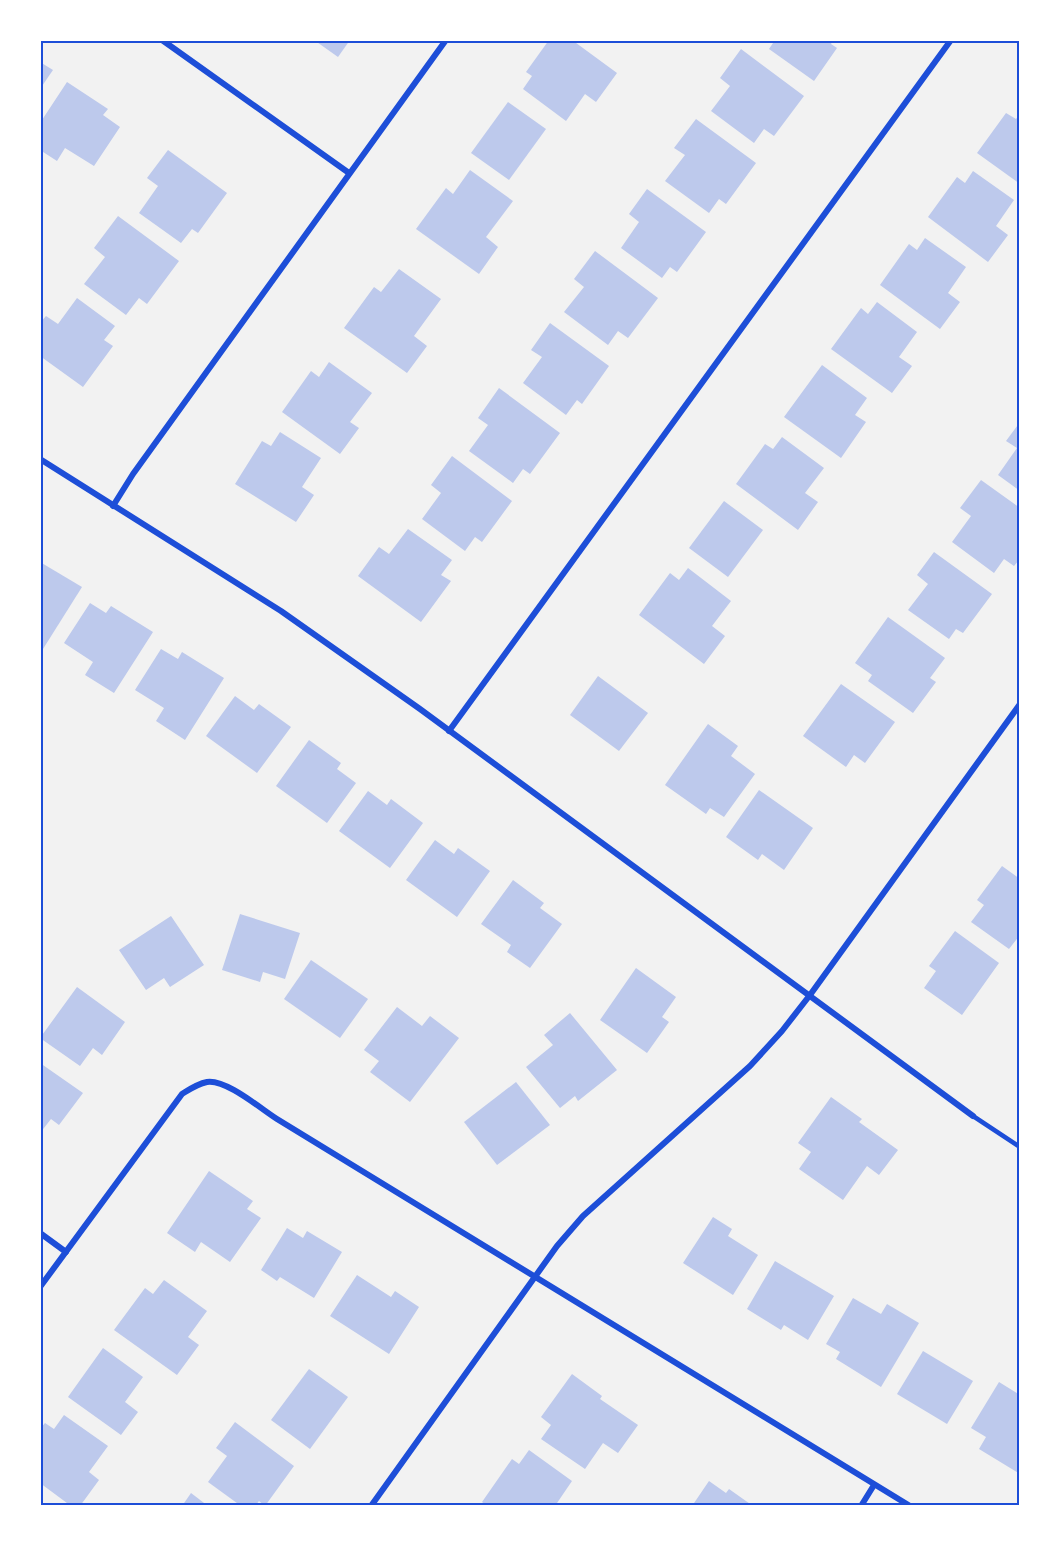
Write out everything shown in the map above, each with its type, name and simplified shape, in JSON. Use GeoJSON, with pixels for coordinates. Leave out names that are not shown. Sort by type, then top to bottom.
{"type":"FeatureCollection","features":[{"type":"Feature","properties":{"kind":"street"},"geometry":{"type":"LineString","coordinates":[[162,40],[349,173]]}},
{"type":"Feature","properties":{"kind":"street"},"geometry":{"type":"LineString","coordinates":[[113,506],[133,474],[446,40]]}},
{"type":"Feature","properties":{"kind":"street"},"geometry":{"type":"LineString","coordinates":[[449,731],[951,40]]}},
{"type":"Feature","properties":{"kind":"street"},"geometry":{"type":"LineString","coordinates":[[40,459],[281,612],[449,731],[973,1116]]}},
{"type":"Feature","properties":{"kind":"street"},"geometry":{"type":"LineString","coordinates":[[371,1506],[557,1246],[583,1216],[750,1066],[782,1031],[1020,704]]}},
{"type":"Feature","properties":{"kind":"street"},"geometry":{"type":"LineString","coordinates":[[40,1287],[182,1094],[196,1085],[210,1082],[229,1087],[277,1119],[910,1506]]}},
{"type":"Feature","properties":{"kind":"street"},"geometry":{"type":"LineString","coordinates":[[40,1233],[66,1252]]}},
{"type":"Feature","properties":{"kind":"street"},"geometry":{"type":"LineString","coordinates":[[861,1506],[874,1485]]}},
{"type":"Feature","properties":{"kind":"lane"},"geometry":{"type":"LineString","coordinates":[[973,1116],[1020,1147]]}},
{"type":"Feature","properties":{"kind":"building"},"geometry":{"type":"Polygon","coordinates":[[[314,40],[350,40],[338,57],[314,40]]]}},
{"type":"Feature","properties":{"kind":"building"},"geometry":{"type":"Polygon","coordinates":[[[549,40],[572,40],[617,73],[596,102],[585,94],[566,121],[523,89],[532,76],[526,72],[549,40]]]}},
{"type":"Feature","properties":{"kind":"building"},"geometry":{"type":"Polygon","coordinates":[[[775,40],[833,40],[831,44],[837,48],[814,81],[769,49],[775,40]]]}},
{"type":"Feature","properties":{"kind":"building"},"geometry":{"type":"Polygon","coordinates":[[[741,49],[804,96],[774,136],[764,129],[754,143],[711,111],[730,86],[720,78],[741,49]]]}},
{"type":"Feature","properties":{"kind":"building"},"geometry":{"type":"Polygon","coordinates":[[[40,62],[53,70],[40,89],[40,62]]]}},
{"type":"Feature","properties":{"kind":"building"},"geometry":{"type":"Polygon","coordinates":[[[67,82],[108,109],[103,115],[120,127],[94,166],[65,148],[57,161],[40,150],[40,123],[67,82]]]}},
{"type":"Feature","properties":{"kind":"building"},"geometry":{"type":"Polygon","coordinates":[[[508,102],[546,129],[509,180],[471,153],[508,102]]]}},
{"type":"Feature","properties":{"kind":"building"},"geometry":{"type":"Polygon","coordinates":[[[1006,113],[1016,119],[1020,114],[1020,184],[977,153],[1006,113]]]}},
{"type":"Feature","properties":{"kind":"building"},"geometry":{"type":"Polygon","coordinates":[[[696,119],[756,163],[726,204],[719,199],[709,213],[665,181],[685,155],[674,148],[696,119]]]}},
{"type":"Feature","properties":{"kind":"building"},"geometry":{"type":"Polygon","coordinates":[[[168,150],[227,193],[198,233],[192,229],[181,243],[139,213],[158,186],[147,178],[168,150]]]}},
{"type":"Feature","properties":{"kind":"building"},"geometry":{"type":"Polygon","coordinates":[[[470,170],[513,201],[486,237],[498,247],[479,274],[416,229],[446,188],[453,194],[470,170]]]}},
{"type":"Feature","properties":{"kind":"building"},"geometry":{"type":"Polygon","coordinates":[[[973,171],[1014,200],[996,226],[1008,235],[988,262],[928,217],[957,177],[965,183],[973,171]]]}},
{"type":"Feature","properties":{"kind":"building"},"geometry":{"type":"Polygon","coordinates":[[[647,189],[706,232],[677,272],[670,267],[662,278],[621,248],[639,222],[629,214],[647,189]]]}},
{"type":"Feature","properties":{"kind":"building"},"geometry":{"type":"Polygon","coordinates":[[[118,216],[179,261],[147,304],[139,298],[126,315],[84,284],[105,257],[94,248],[118,216]]]}},
{"type":"Feature","properties":{"kind":"building"},"geometry":{"type":"Polygon","coordinates":[[[925,238],[966,267],[948,293],[960,302],[940,329],[880,285],[909,244],[917,250],[925,238]]]}},
{"type":"Feature","properties":{"kind":"building"},"geometry":{"type":"Polygon","coordinates":[[[595,251],[658,298],[628,338],[618,331],[608,345],[564,312],[584,287],[574,279],[595,251]]]}},
{"type":"Feature","properties":{"kind":"building"},"geometry":{"type":"Polygon","coordinates":[[[399,269],[441,299],[414,336],[427,346],[407,373],[344,328],[374,287],[381,292],[399,269]]]}},
{"type":"Feature","properties":{"kind":"building"},"geometry":{"type":"Polygon","coordinates":[[[77,298],[115,326],[104,340],[113,346],[83,387],[40,356],[40,323],[46,316],[58,324],[77,298]]]}},
{"type":"Feature","properties":{"kind":"building"},"geometry":{"type":"Polygon","coordinates":[[[877,302],[917,332],[899,357],[912,366],[892,393],[831,349],[861,308],[868,314],[877,302]]]}},
{"type":"Feature","properties":{"kind":"building"},"geometry":{"type":"Polygon","coordinates":[[[550,323],[609,366],[582,404],[577,400],[566,415],[523,383],[542,357],[531,350],[550,323]]]}},
{"type":"Feature","properties":{"kind":"building"},"geometry":{"type":"Polygon","coordinates":[[[329,362],[372,393],[350,422],[359,428],[340,454],[282,412],[311,371],[319,377],[329,362]]]}},
{"type":"Feature","properties":{"kind":"building"},"geometry":{"type":"Polygon","coordinates":[[[822,365],[867,398],[855,415],[866,422],[841,458],[784,417],[822,365]]]}},
{"type":"Feature","properties":{"kind":"building"},"geometry":{"type":"Polygon","coordinates":[[[499,388],[560,433],[530,474],[523,469],[513,483],[469,451],[488,425],[478,418],[499,388]]]}},
{"type":"Feature","properties":{"kind":"building"},"geometry":{"type":"Polygon","coordinates":[[[1020,422],[1020,491],[998,475],[1017,448],[1006,441],[1020,422]]]}},
{"type":"Feature","properties":{"kind":"building"},"geometry":{"type":"Polygon","coordinates":[[[280,432],[321,458],[302,487],[314,495],[296,522],[235,484],[262,441],[271,446],[280,432]]]}},
{"type":"Feature","properties":{"kind":"building"},"geometry":{"type":"Polygon","coordinates":[[[782,437],[824,468],[805,493],[818,502],[798,530],[736,484],[765,444],[773,449],[782,437]]]}},
{"type":"Feature","properties":{"kind":"building"},"geometry":{"type":"Polygon","coordinates":[[[452,456],[512,501],[482,542],[475,537],[465,551],[422,519],[441,493],[431,485],[452,456]]]}},
{"type":"Feature","properties":{"kind":"building"},"geometry":{"type":"Polygon","coordinates":[[[981,480],[1020,508],[1020,559],[1014,566],[1004,559],[994,573],[952,542],[971,516],[960,508],[981,480]]]}},
{"type":"Feature","properties":{"kind":"building"},"geometry":{"type":"Polygon","coordinates":[[[724,501],[763,530],[728,577],[689,548],[724,501]]]}},
{"type":"Feature","properties":{"kind":"building"},"geometry":{"type":"Polygon","coordinates":[[[408,529],[452,560],[441,575],[451,581],[421,622],[358,576],[379,547],[389,554],[408,529]]]}},
{"type":"Feature","properties":{"kind":"building"},"geometry":{"type":"Polygon","coordinates":[[[934,552],[992,594],[963,633],[956,629],[949,639],[908,610],[928,584],[917,575],[934,552]]]}},
{"type":"Feature","properties":{"kind":"building"},"geometry":{"type":"Polygon","coordinates":[[[40,562],[82,587],[43,649],[40,648],[40,562]]]}},
{"type":"Feature","properties":{"kind":"building"},"geometry":{"type":"Polygon","coordinates":[[[688,568],[731,601],[712,626],[725,636],[704,664],[639,615],[670,573],[679,580],[688,568]]]}},
{"type":"Feature","properties":{"kind":"building"},"geometry":{"type":"Polygon","coordinates":[[[90,603],[106,613],[111,606],[153,632],[114,693],[85,675],[93,662],[64,643],[90,603]]]}},
{"type":"Feature","properties":{"kind":"building"},"geometry":{"type":"Polygon","coordinates":[[[888,617],[945,658],[930,678],[936,682],[913,713],[868,681],[872,675],[855,663],[888,617]]]}},
{"type":"Feature","properties":{"kind":"building"},"geometry":{"type":"Polygon","coordinates":[[[161,649],[178,659],[182,652],[224,678],[185,740],[156,721],[164,708],[135,690],[161,649]]]}},
{"type":"Feature","properties":{"kind":"building"},"geometry":{"type":"Polygon","coordinates":[[[598,676],[648,713],[619,751],[570,715],[598,676]]]}},
{"type":"Feature","properties":{"kind":"building"},"geometry":{"type":"Polygon","coordinates":[[[841,684],[895,722],[865,763],[854,755],[846,767],[803,736],[841,684]]]}},
{"type":"Feature","properties":{"kind":"building"},"geometry":{"type":"Polygon","coordinates":[[[235,696],[254,710],[259,704],[291,727],[257,773],[206,736],[235,696]]]}},
{"type":"Feature","properties":{"kind":"building"},"geometry":{"type":"Polygon","coordinates":[[[708,724],[738,746],[731,756],[755,774],[724,817],[710,808],[706,814],[665,785],[708,724]]]}},
{"type":"Feature","properties":{"kind":"building"},"geometry":{"type":"Polygon","coordinates":[[[309,740],[341,763],[337,769],[356,783],[327,823],[276,786],[309,740]]]}},
{"type":"Feature","properties":{"kind":"building"},"geometry":{"type":"Polygon","coordinates":[[[759,790],[813,828],[784,870],[762,854],[758,860],[726,837],[759,790]]]}},
{"type":"Feature","properties":{"kind":"building"},"geometry":{"type":"Polygon","coordinates":[[[368,791],[387,805],[391,799],[423,823],[390,868],[339,831],[368,791]]]}},
{"type":"Feature","properties":{"kind":"building"},"geometry":{"type":"Polygon","coordinates":[[[435,840],[454,854],[458,848],[490,871],[457,917],[406,880],[435,840]]]}},
{"type":"Feature","properties":{"kind":"building"},"geometry":{"type":"Polygon","coordinates":[[[1002,866],[1020,879],[1020,935],[1009,949],[971,922],[984,905],[977,900],[1002,866]]]}},
{"type":"Feature","properties":{"kind":"building"},"geometry":{"type":"Polygon","coordinates":[[[513,880],[544,903],[540,908],[562,924],[530,968],[507,952],[511,945],[481,924],[513,880]]]}},
{"type":"Feature","properties":{"kind":"building"},"geometry":{"type":"Polygon","coordinates":[[[240,914],[300,933],[285,979],[263,972],[260,982],[222,970],[240,914]]]}},
{"type":"Feature","properties":{"kind":"building"},"geometry":{"type":"Polygon","coordinates":[[[171,916],[204,965],[170,987],[164,978],[146,990],[119,950],[171,916]]]}},
{"type":"Feature","properties":{"kind":"building"},"geometry":{"type":"Polygon","coordinates":[[[955,931],[999,963],[962,1015],[924,988],[936,971],[929,966],[955,931]]]}},
{"type":"Feature","properties":{"kind":"building"},"geometry":{"type":"Polygon","coordinates":[[[311,960],[368,999],[340,1038],[284,999],[311,960]]]}},
{"type":"Feature","properties":{"kind":"building"},"geometry":{"type":"Polygon","coordinates":[[[636,968],[676,997],[662,1017],[669,1022],[647,1053],[600,1020],[636,968]]]}},
{"type":"Feature","properties":{"kind":"building"},"geometry":{"type":"Polygon","coordinates":[[[77,987],[125,1022],[102,1055],[93,1048],[80,1066],[40,1038],[77,987]]]}},
{"type":"Feature","properties":{"kind":"building"},"geometry":{"type":"Polygon","coordinates":[[[397,1007],[422,1026],[430,1016],[459,1038],[410,1102],[370,1072],[379,1061],[364,1050],[397,1007]]]}},
{"type":"Feature","properties":{"kind":"building"},"geometry":{"type":"Polygon","coordinates":[[[570,1013],[617,1070],[578,1101],[575,1096],[560,1108],[526,1067],[553,1045],[544,1035],[570,1013]]]}},
{"type":"Feature","properties":{"kind":"building"},"geometry":{"type":"Polygon","coordinates":[[[40,1063],[83,1093],[59,1125],[51,1119],[40,1133],[40,1063]]]}},
{"type":"Feature","properties":{"kind":"building"},"geometry":{"type":"Polygon","coordinates":[[[516,1082],[550,1125],[497,1165],[464,1122],[516,1082]]]}},
{"type":"Feature","properties":{"kind":"building"},"geometry":{"type":"Polygon","coordinates":[[[831,1097],[862,1119],[859,1122],[898,1150],[879,1175],[867,1166],[843,1200],[799,1169],[811,1152],[798,1143],[831,1097]]]}},
{"type":"Feature","properties":{"kind":"building"},"geometry":{"type":"Polygon","coordinates":[[[209,1171],[253,1201],[247,1209],[261,1218],[230,1262],[201,1242],[195,1252],[167,1233],[209,1171]]]}},
{"type":"Feature","properties":{"kind":"building"},"geometry":{"type":"Polygon","coordinates":[[[713,1217],[732,1229],[728,1236],[758,1255],[733,1295],[683,1263],[713,1217]]]}},
{"type":"Feature","properties":{"kind":"building"},"geometry":{"type":"Polygon","coordinates":[[[287,1228],[303,1238],[307,1231],[342,1252],[314,1298],[280,1277],[277,1281],[261,1270],[287,1228]]]}},
{"type":"Feature","properties":{"kind":"building"},"geometry":{"type":"Polygon","coordinates":[[[775,1261],[834,1296],[808,1340],[784,1325],[781,1330],[747,1309],[775,1261]]]}},
{"type":"Feature","properties":{"kind":"building"},"geometry":{"type":"Polygon","coordinates":[[[357,1275],[391,1297],[395,1291],[419,1307],[389,1354],[330,1316],[357,1275]]]}},
{"type":"Feature","properties":{"kind":"building"},"geometry":{"type":"Polygon","coordinates":[[[164,1280],[207,1311],[188,1337],[199,1345],[177,1375],[114,1330],[145,1288],[153,1294],[164,1280]]]}},
{"type":"Feature","properties":{"kind":"building"},"geometry":{"type":"Polygon","coordinates":[[[853,1298],[881,1314],[887,1304],[919,1323],[881,1387],[836,1359],[840,1352],[826,1344],[853,1298]]]}},
{"type":"Feature","properties":{"kind":"building"},"geometry":{"type":"Polygon","coordinates":[[[103,1348],[143,1377],[125,1402],[138,1412],[121,1435],[68,1397],[103,1348]]]}},
{"type":"Feature","properties":{"kind":"building"},"geometry":{"type":"Polygon","coordinates":[[[923,1351],[973,1381],[947,1424],[897,1394],[923,1351]]]}},
{"type":"Feature","properties":{"kind":"building"},"geometry":{"type":"Polygon","coordinates":[[[309,1369],[348,1397],[310,1449],[271,1420],[309,1369]]]}},
{"type":"Feature","properties":{"kind":"building"},"geometry":{"type":"Polygon","coordinates":[[[572,1374],[602,1396],[600,1399],[638,1425],[618,1453],[603,1443],[585,1469],[541,1439],[551,1425],[541,1417],[572,1374]]]}},
{"type":"Feature","properties":{"kind":"building"},"geometry":{"type":"Polygon","coordinates":[[[999,1382],[1020,1395],[1020,1474],[979,1449],[986,1437],[971,1428],[999,1382]]]}},
{"type":"Feature","properties":{"kind":"building"},"geometry":{"type":"Polygon","coordinates":[[[64,1415],[108,1446],[89,1472],[99,1480],[80,1506],[71,1506],[40,1483],[40,1429],[45,1423],[54,1429],[64,1415]]]}},
{"type":"Feature","properties":{"kind":"building"},"geometry":{"type":"Polygon","coordinates":[[[235,1422],[294,1466],[265,1506],[259,1501],[255,1506],[241,1506],[208,1482],[227,1456],[216,1448],[235,1422]]]}},
{"type":"Feature","properties":{"kind":"building"},"geometry":{"type":"Polygon","coordinates":[[[529,1450],[572,1481],[555,1506],[487,1506],[482,1502],[512,1459],[519,1464],[529,1450]]]}},
{"type":"Feature","properties":{"kind":"building"},"geometry":{"type":"Polygon","coordinates":[[[709,1481],[726,1493],[729,1489],[753,1506],[692,1506],[709,1481]]]}},
{"type":"Feature","properties":{"kind":"building"},"geometry":{"type":"Polygon","coordinates":[[[191,1493],[208,1506],[182,1506],[191,1493]]]}}]}
